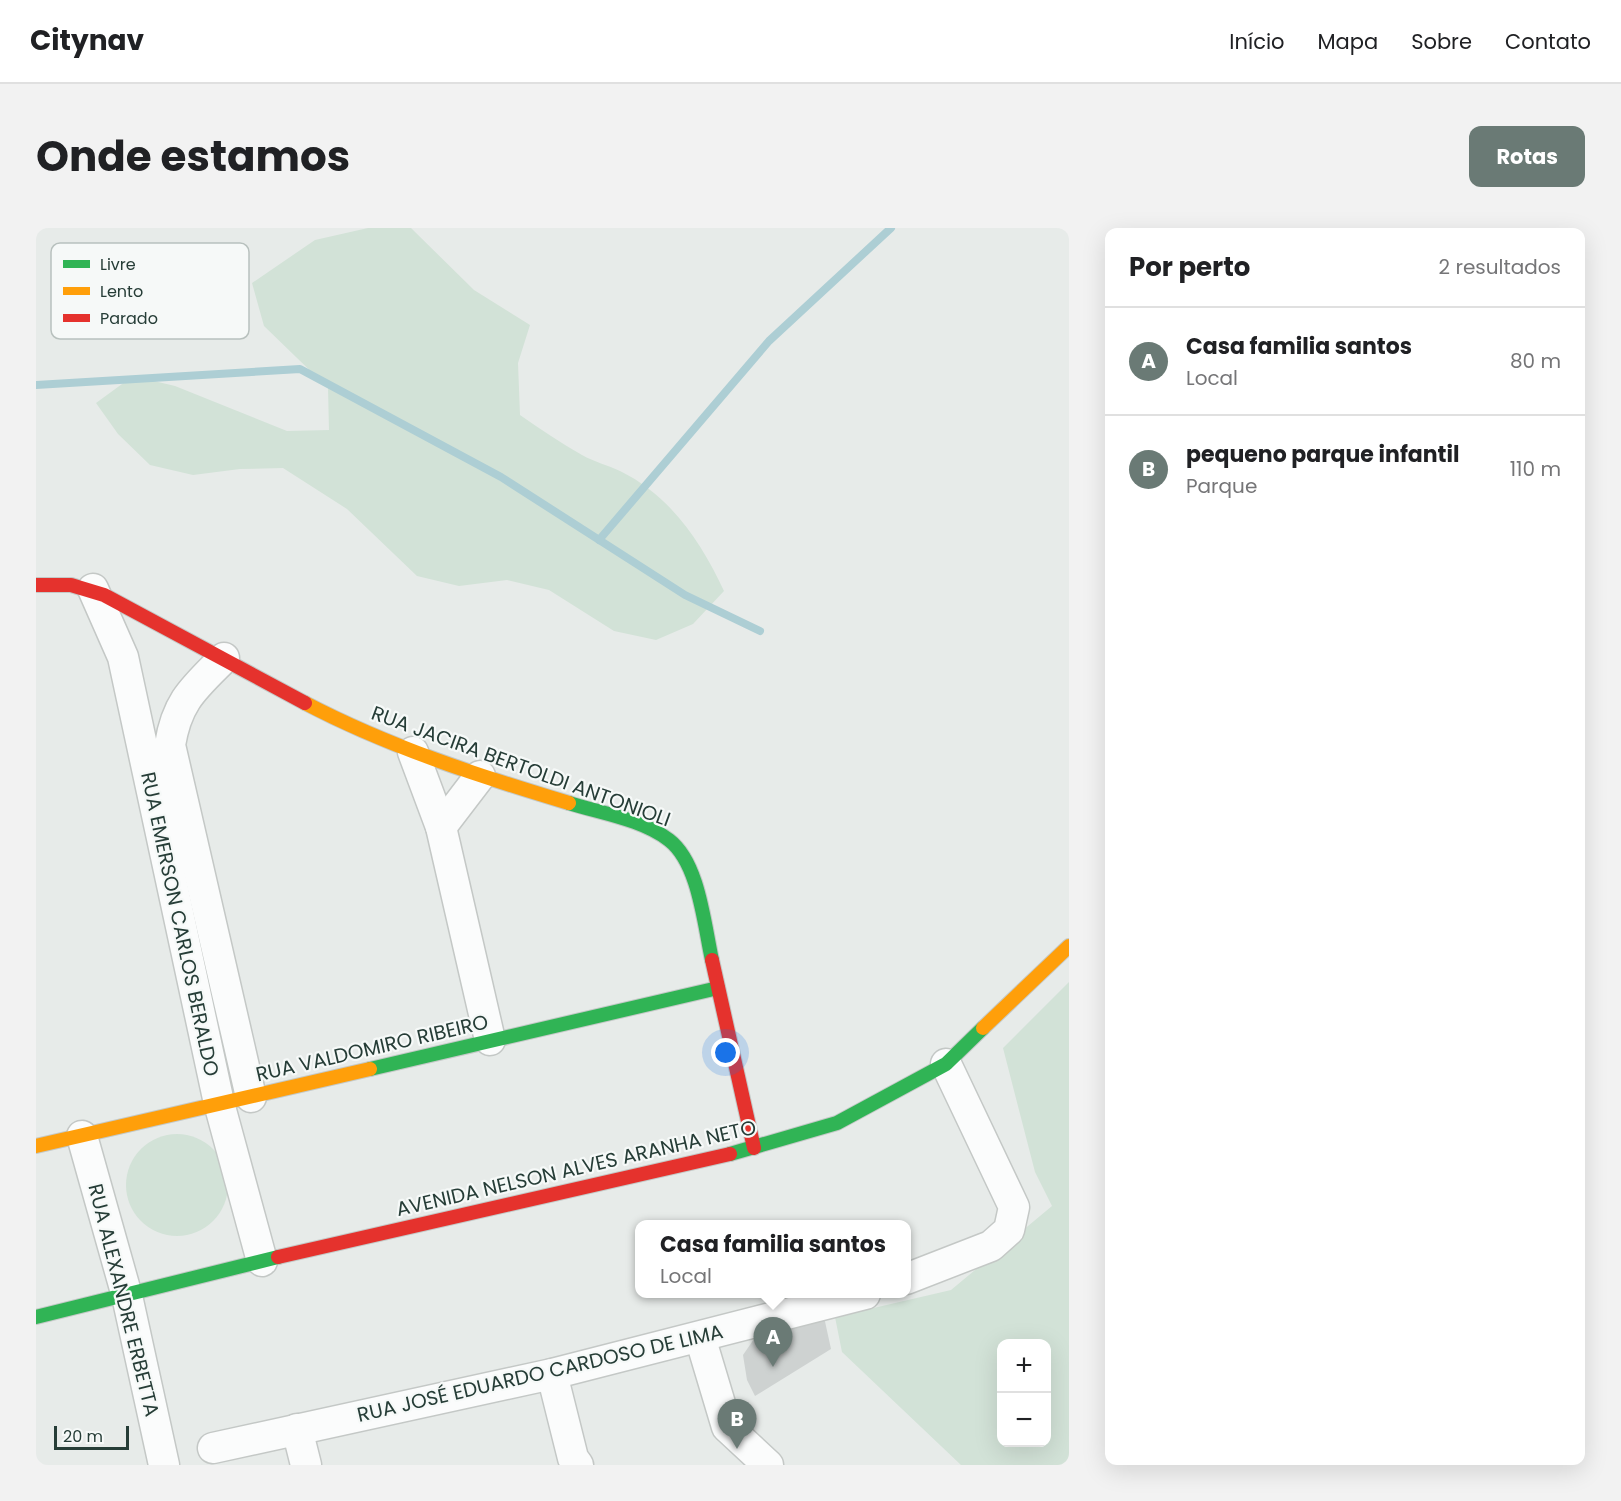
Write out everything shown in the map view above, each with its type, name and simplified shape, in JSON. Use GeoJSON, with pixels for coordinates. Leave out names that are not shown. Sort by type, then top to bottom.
{"type":"FeatureCollection","features":[{"type":"Feature","properties":{"kind":"street","name":"RUA JACIRA BERTOLDI ANTONIOLI"},"geometry":{"type":"LineString","coordinates":[[36,585],[93,589],[224,658],[287,695],[413,752],[480,776],[642,826],[659,832],[676,843],[687,860],[693,877],[754,1148]]}},
{"type":"Feature","properties":{"kind":"street","name":"RUA EMERSON CARLOS BERALDO"},"geometry":{"type":"LineString","coordinates":[[93,589],[123,657],[219,1103],[262,1261]]}},
{"type":"Feature","properties":{"kind":"street","name":"RUA EMERSON CARLOS BERALDO"},"geometry":{"type":"LineString","coordinates":[[224,658],[191,691],[174,719],[170,745],[251,1097]]}},
{"type":"Feature","properties":{"kind":"street"},"geometry":{"type":"LineString","coordinates":[[413,752],[441,827],[490,1040]]}},
{"type":"Feature","properties":{"kind":"street"},"geometry":{"type":"LineString","coordinates":[[441,827],[480,776]]}},
{"type":"Feature","properties":{"kind":"street","name":"AVENIDA NELSON ALVES ARANHA NETO"},"geometry":{"type":"LineString","coordinates":[[36,1317],[262,1261],[754,1148],[837,1123],[946,1064],[1069,946]]}},
{"type":"Feature","properties":{"kind":"street","name":"RUA VALDOMIRO RIBEIRO"},"geometry":{"type":"LineString","coordinates":[[36,1146],[718,988]]}},
{"type":"Feature","properties":{"kind":"street"},"geometry":{"type":"LineString","coordinates":[[911,1277],[991,1246],[1009,1230],[1014,1207],[946,1064]]}},
{"type":"Feature","properties":{"kind":"street","name":"RUA ALEXANDRE ERBETTA"},"geometry":{"type":"LineString","coordinates":[[82,1136],[127,1296],[164,1465]]}},
{"type":"Feature","properties":{"kind":"street","name":"RUA JOSÉ EDUARDO CARDOSO DE LIMA"},"geometry":{"type":"LineString","coordinates":[[213,1448],[552,1374],[846,1298]]}},
{"type":"Feature","properties":{"kind":"street"},"geometry":{"type":"LineString","coordinates":[[700,1337],[727,1427],[768,1465]]}},
{"type":"Feature","properties":{"kind":"street"},"geometry":{"type":"LineString","coordinates":[[552,1374],[574,1463]]}},
{"type":"Feature","properties":{"kind":"street"},"geometry":{"type":"LineString","coordinates":[[297,1429],[306,1465]]}},
{"type":"Feature","properties":{"kind":"green space"},"geometry":{"type":"Polygon","coordinates":[[[368,228],[411,228],[474,290],[530,325],[518,363],[520,415],[582,455],[638,481],[655,493],[682,522],[705,555],[724,591],[693,624],[656,640],[614,631],[549,590],[507,580],[459,586],[417,576],[347,509],[283,468],[240,469],[193,475],[150,465],[118,434],[96,403],[133,376],[175,386],[287,431],[329,430],[328,388],[264,326],[252,283],[315,240],[368,228]]]}},
{"type":"Feature","properties":{"kind":"green space"},"geometry":{"type":"Polygon","coordinates":[[[1069,982],[1069,1465],[961,1465],[842,1352],[835,1317],[951,1290],[1052,1206],[1035,1172],[1003,1048],[1069,982]]]}},
{"type":"Feature","properties":{"kind":"green space"},"geometry":{"type":"Polygon","coordinates":[[[177,1134],[196,1138],[213,1149],[224,1166],[228,1185],[224,1204],[213,1221],[196,1232],[177,1236],[158,1232],[141,1221],[130,1204],[126,1185],[130,1166],[141,1149],[158,1138],[177,1134]]]}},
{"type":"Feature","properties":{"kind":"building"},"geometry":{"type":"Polygon","coordinates":[[[824,1317],[831,1349],[755,1396],[747,1380],[743,1355],[754,1339],[824,1317]]]}},
{"type":"Feature","properties":{"kind":"waterway"},"geometry":{"type":"LineString","coordinates":[[599,540],[769,341],[891,228]]}},
{"type":"Feature","properties":{"kind":"waterway"},"geometry":{"type":"LineString","coordinates":[[36,385],[300,369],[501,477],[685,595],[760,631]]}},
{"type":"Feature","properties":{"kind":"traffic: fast"},"geometry":{"type":"LineString","coordinates":[[569,803],[620,817],[646,827],[669,840],[679,850],[687,863],[699,895],[712,960]]}},
{"type":"Feature","properties":{"kind":"traffic: fast"},"geometry":{"type":"LineString","coordinates":[[370,1069],[718,988]]}},
{"type":"Feature","properties":{"kind":"traffic: fast"},"geometry":{"type":"LineString","coordinates":[[730,1154],[837,1123],[946,1064],[983,1028]]}},
{"type":"Feature","properties":{"kind":"traffic: fast"},"geometry":{"type":"LineString","coordinates":[[36,1317],[278,1257]]}},
{"type":"Feature","properties":{"kind":"traffic: slow"},"geometry":{"type":"LineString","coordinates":[[305,703],[402,747],[569,803]]}},
{"type":"Feature","properties":{"kind":"traffic: slow"},"geometry":{"type":"LineString","coordinates":[[983,1028],[1069,946]]}},
{"type":"Feature","properties":{"kind":"traffic: slow"},"geometry":{"type":"LineString","coordinates":[[36,1146],[370,1069]]}},
{"type":"Feature","properties":{"kind":"traffic: jam"},"geometry":{"type":"LineString","coordinates":[[36,585],[71,585],[104,595],[305,703]]}},
{"type":"Feature","properties":{"kind":"traffic: jam"},"geometry":{"type":"LineString","coordinates":[[712,960],[754,1148]]}},
{"type":"Feature","properties":{"kind":"traffic: jam"},"geometry":{"type":"LineString","coordinates":[[278,1257],[730,1154]]}},
{"type":"Feature","properties":{"kind":"place","name":"Casa familia santos"},"geometry":{"type":"Point","coordinates":[773,1367]}},
{"type":"Feature","properties":{"kind":"place","name":"pequeno parque infantil"},"geometry":{"type":"Point","coordinates":[737,1449]}}]}
